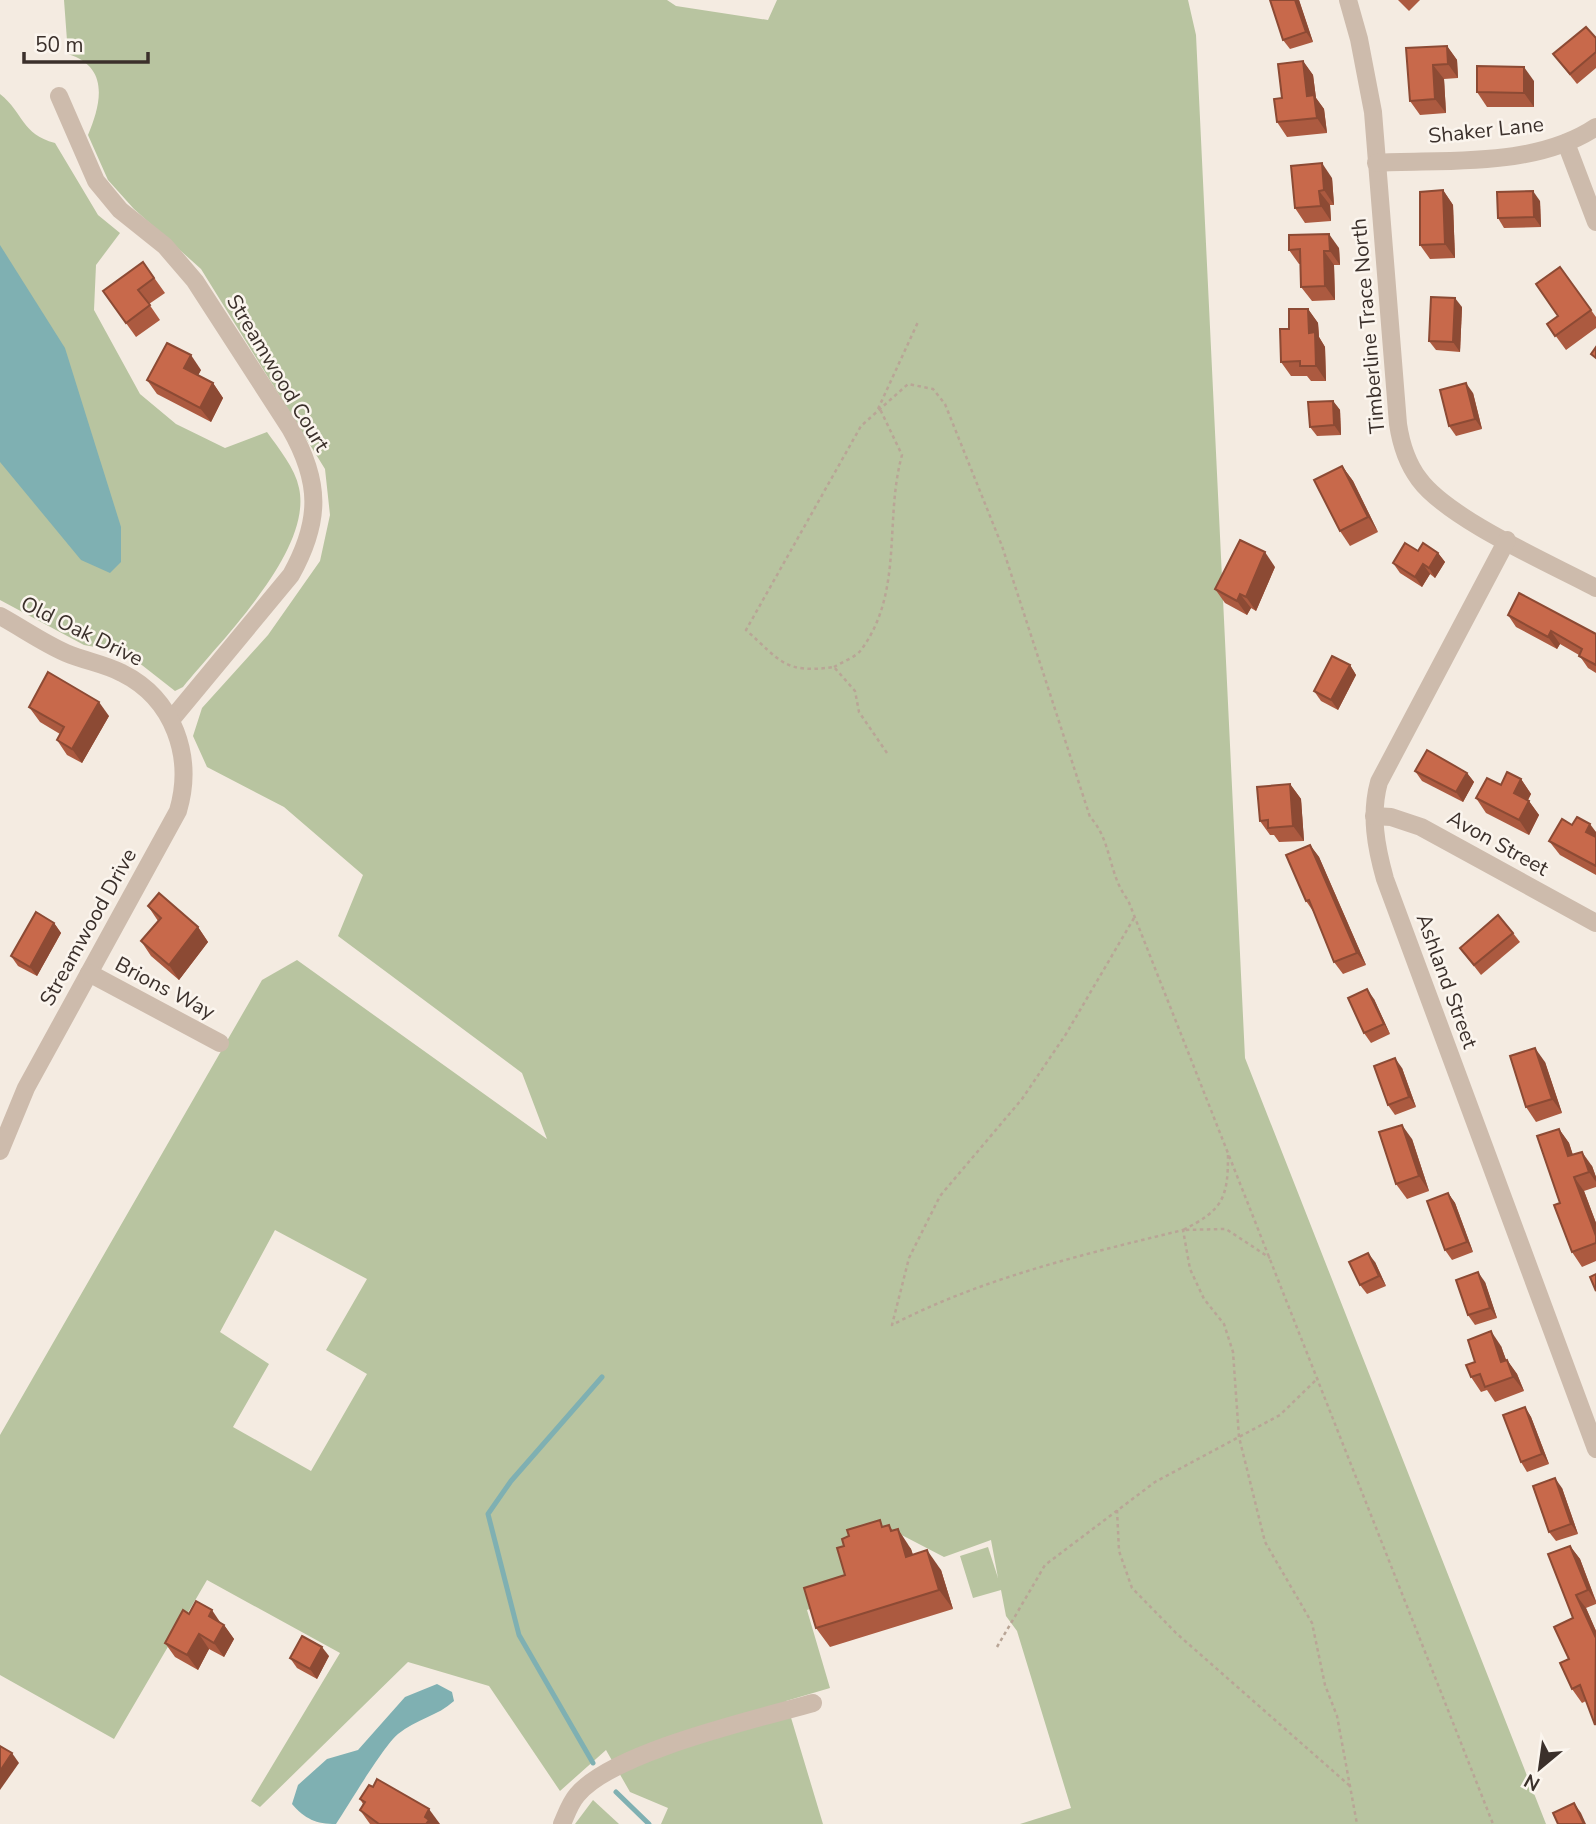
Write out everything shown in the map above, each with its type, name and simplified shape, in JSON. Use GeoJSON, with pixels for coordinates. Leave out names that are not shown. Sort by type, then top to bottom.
{"type":"FeatureCollection","features":[{"type":"Feature","properties":{"kind":"street","name":"Timberline Trace North"},"geometry":{"type":"LineString","coordinates":[[1348,0],[1366,69],[1398,424],[1403,448],[1419,479],[1432,494],[1455,511],[1596,588]]}},
{"type":"Feature","properties":{"kind":"street","name":"Streamwood Court"},"geometry":{"type":"LineString","coordinates":[[60,96],[96,181],[120,210],[165,246],[195,281],[290,428],[311,472],[314,516],[306,549],[291,575],[171,720]]}},
{"type":"Feature","properties":{"kind":"street","name":"Shaker Lane"},"geometry":{"type":"LineString","coordinates":[[1376,163],[1497,156],[1566,143],[1596,127]]}},
{"type":"Feature","properties":{"kind":"street"},"geometry":{"type":"LineString","coordinates":[[1566,143],[1596,222]]}},
{"type":"Feature","properties":{"kind":"street","name":"Ashland Street"},"geometry":{"type":"LineString","coordinates":[[1507,540],[1386,765],[1374,799],[1377,850],[1385,879],[1596,1449]]}},
{"type":"Feature","properties":{"kind":"street","name":"Old Oak Drive"},"geometry":{"type":"LineString","coordinates":[[0,616],[63,652],[126,674],[155,697],[171,720]]}},
{"type":"Feature","properties":{"kind":"street","name":"Streamwood Drive"},"geometry":{"type":"LineString","coordinates":[[0,1151],[26,1088],[178,811],[183,794],[185,765],[171,720]]}},
{"type":"Feature","properties":{"kind":"street","name":"Avon Street"},"geometry":{"type":"LineString","coordinates":[[1374,816],[1391,817],[1421,827],[1596,923]]}},
{"type":"Feature","properties":{"kind":"street","name":"Brions Way"},"geometry":{"type":"LineString","coordinates":[[89,973],[220,1043]]}},
{"type":"Feature","properties":{"kind":"street"},"geometry":{"type":"LineString","coordinates":[[562,1824],[576,1796],[625,1762],[723,1728],[813,1703]]}},
{"type":"Feature","properties":{"kind":"path"},"geometry":{"type":"LineString","coordinates":[[879,411],[918,322]]}},
{"type":"Feature","properties":{"kind":"path"},"geometry":{"type":"LineString","coordinates":[[879,411],[902,455],[895,481],[894,541],[888,590],[860,652],[834,667],[798,670],[782,661],[746,630],[861,426],[908,384],[933,389],[944,404],[1002,546],[1090,817],[1101,828],[1118,887],[1128,900],[1135,917],[1493,1824]]}},
{"type":"Feature","properties":{"kind":"path"},"geometry":{"type":"LineString","coordinates":[[834,667],[855,691],[859,712],[887,753]]}},
{"type":"Feature","properties":{"kind":"path"},"geometry":{"type":"LineString","coordinates":[[1135,917],[1066,1034],[1022,1099],[940,1196],[909,1258],[892,1325],[924,1309],[1076,1256],[1183,1230],[1226,1229],[1270,1258]]}},
{"type":"Feature","properties":{"kind":"path"},"geometry":{"type":"LineString","coordinates":[[1183,1230],[1211,1216],[1228,1187],[1228,1151]]}},
{"type":"Feature","properties":{"kind":"path"},"geometry":{"type":"LineString","coordinates":[[1183,1230],[1190,1269],[1204,1299],[1223,1324],[1233,1352],[1239,1437],[1265,1542],[1311,1623],[1325,1685],[1337,1716],[1357,1824]]}},
{"type":"Feature","properties":{"kind":"path"},"geometry":{"type":"LineString","coordinates":[[997,1647],[1045,1565],[1155,1482],[1280,1415],[1318,1378]]}},
{"type":"Feature","properties":{"kind":"path"},"geometry":{"type":"LineString","coordinates":[[1117,1510],[1119,1552],[1132,1588],[1176,1633],[1350,1786]]}},
{"type":"Feature","properties":{"kind":"green space"},"geometry":{"type":"Polygon","coordinates":[[[64,0],[667,0],[676,6],[768,20],[777,0],[1188,0],[1196,35],[1245,1058],[1546,1824],[1020,1824],[1071,1808],[1017,1631],[1006,1616],[1001,1590],[973,1598],[960,1556],[988,1547],[998,1578],[991,1540],[944,1557],[892,1530],[864,1538],[851,1592],[807,1610],[830,1688],[786,1701],[823,1824],[661,1824],[668,1808],[630,1792],[606,1750],[560,1791],[489,1686],[408,1662],[260,1807],[251,1801],[340,1653],[207,1580],[114,1739],[0,1675],[0,1435],[262,980],[297,960],[547,1139],[522,1073],[338,936],[363,875],[284,807],[207,767],[193,736],[202,708],[268,635],[320,561],[330,515],[325,469],[201,269],[134,209],[108,180],[88,135],[98,99],[96,77],[91,68],[68,54],[64,0]],[[275,1230],[220,1332],[269,1364],[233,1427],[311,1471],[367,1374],[326,1350],[367,1279],[275,1230]]]}},
{"type":"Feature","properties":{"kind":"green space"},"geometry":{"type":"Polygon","coordinates":[[[0,94],[29,129],[55,143],[98,215],[120,233],[96,265],[94,310],[140,394],[176,424],[225,448],[267,432],[286,459],[297,481],[300,513],[292,539],[278,567],[240,620],[183,687],[175,691],[138,662],[112,650],[84,645],[0,600],[0,94]]]}},
{"type":"Feature","properties":{"kind":"green space"},"geometry":{"type":"Polygon","coordinates":[[[593,1800],[619,1824],[575,1824],[593,1800]]]}},
{"type":"Feature","properties":{"kind":"water"},"geometry":{"type":"Polygon","coordinates":[[[0,245],[65,348],[121,527],[121,562],[110,573],[81,560],[0,462],[0,245]]]}},
{"type":"Feature","properties":{"kind":"water"},"geometry":{"type":"Polygon","coordinates":[[[437,1684],[452,1692],[454,1701],[412,1725],[391,1741],[336,1824],[311,1820],[292,1804],[298,1785],[327,1759],[358,1750],[405,1697],[437,1684]]]}},
{"type":"Feature","properties":{"kind":"building"},"geometry":{"type":"Polygon","coordinates":[[[1270,0],[1295,0],[1306,32],[1283,40],[1270,0]]]}},
{"type":"Feature","properties":{"kind":"building"},"geometry":{"type":"Polygon","coordinates":[[[1586,27],[1596,38],[1596,52],[1570,74],[1553,54],[1586,27]]]}},
{"type":"Feature","properties":{"kind":"building"},"geometry":{"type":"Polygon","coordinates":[[[1447,46],[1448,64],[1433,65],[1435,99],[1410,101],[1406,48],[1447,46]]]}},
{"type":"Feature","properties":{"kind":"building"},"geometry":{"type":"Polygon","coordinates":[[[1303,61],[1307,96],[1314,95],[1317,118],[1277,122],[1274,99],[1282,98],[1278,64],[1303,61]]]}},
{"type":"Feature","properties":{"kind":"building"},"geometry":{"type":"Polygon","coordinates":[[[1477,66],[1524,67],[1524,93],[1477,92],[1477,66]]]}},
{"type":"Feature","properties":{"kind":"building"},"geometry":{"type":"Polygon","coordinates":[[[1322,163],[1324,190],[1319,191],[1321,206],[1295,208],[1291,166],[1322,163]]]}},
{"type":"Feature","properties":{"kind":"building"},"geometry":{"type":"Polygon","coordinates":[[[1443,190],[1445,244],[1420,245],[1420,192],[1443,190]]]}},
{"type":"Feature","properties":{"kind":"building"},"geometry":{"type":"Polygon","coordinates":[[[1533,191],[1534,217],[1498,218],[1497,192],[1533,191]]]}},
{"type":"Feature","properties":{"kind":"building"},"geometry":{"type":"Polygon","coordinates":[[[1329,234],[1330,251],[1324,251],[1325,286],[1301,287],[1300,249],[1289,250],[1289,235],[1329,234]]]}},
{"type":"Feature","properties":{"kind":"building"},"geometry":{"type":"Polygon","coordinates":[[[143,262],[154,278],[138,290],[150,305],[126,323],[103,291],[143,262]]]}},
{"type":"Feature","properties":{"kind":"building"},"geometry":{"type":"Polygon","coordinates":[[[1560,267],[1591,310],[1555,336],[1547,324],[1558,316],[1536,284],[1560,267]]]}},
{"type":"Feature","properties":{"kind":"building"},"geometry":{"type":"Polygon","coordinates":[[[1431,297],[1455,298],[1453,342],[1429,341],[1431,297]]]}},
{"type":"Feature","properties":{"kind":"building"},"geometry":{"type":"Polygon","coordinates":[[[1289,309],[1308,309],[1309,333],[1315,332],[1316,366],[1300,366],[1300,361],[1281,362],[1280,329],[1289,329],[1289,309]]]}},
{"type":"Feature","properties":{"kind":"building"},"geometry":{"type":"Polygon","coordinates":[[[167,343],[191,355],[184,368],[213,383],[200,408],[147,380],[167,343]]]}},
{"type":"Feature","properties":{"kind":"building"},"geometry":{"type":"Polygon","coordinates":[[[1466,383],[1475,419],[1449,426],[1440,390],[1466,383]]]}},
{"type":"Feature","properties":{"kind":"building"},"geometry":{"type":"Polygon","coordinates":[[[1333,401],[1334,425],[1310,427],[1308,402],[1333,401]]]}},
{"type":"Feature","properties":{"kind":"building"},"geometry":{"type":"Polygon","coordinates":[[[1342,466],[1368,517],[1340,531],[1314,480],[1342,466]]]}},
{"type":"Feature","properties":{"kind":"building"},"geometry":{"type":"Polygon","coordinates":[[[1240,540],[1265,552],[1246,597],[1240,594],[1237,601],[1215,589],[1240,540]]]}},
{"type":"Feature","properties":{"kind":"building"},"geometry":{"type":"Polygon","coordinates":[[[1405,543],[1418,551],[1423,543],[1438,553],[1429,568],[1423,564],[1415,577],[1393,563],[1405,543]]]}},
{"type":"Feature","properties":{"kind":"building"},"geometry":{"type":"Polygon","coordinates":[[[1519,593],[1596,634],[1596,665],[1579,656],[1582,649],[1551,631],[1548,637],[1508,615],[1519,593]]]}},
{"type":"Feature","properties":{"kind":"building"},"geometry":{"type":"Polygon","coordinates":[[[1332,656],[1350,665],[1331,700],[1314,691],[1332,656]]]}},
{"type":"Feature","properties":{"kind":"building"},"geometry":{"type":"Polygon","coordinates":[[[48,672],[99,702],[72,749],[57,740],[64,727],[29,707],[48,672]]]}},
{"type":"Feature","properties":{"kind":"building"},"geometry":{"type":"Polygon","coordinates":[[[1427,750],[1467,773],[1456,792],[1415,771],[1427,750]]]}},
{"type":"Feature","properties":{"kind":"building"},"geometry":{"type":"Polygon","coordinates":[[[1507,772],[1521,779],[1514,793],[1529,801],[1519,820],[1476,798],[1487,778],[1501,785],[1507,772]]]}},
{"type":"Feature","properties":{"kind":"building"},"geometry":{"type":"Polygon","coordinates":[[[1290,784],[1293,826],[1268,828],[1268,820],[1260,821],[1257,787],[1290,784]]]}},
{"type":"Feature","properties":{"kind":"building"},"geometry":{"type":"Polygon","coordinates":[[[1577,817],[1590,824],[1586,832],[1596,837],[1596,866],[1549,841],[1562,819],[1572,825],[1577,817]]]}},
{"type":"Feature","properties":{"kind":"building"},"geometry":{"type":"Polygon","coordinates":[[[1310,845],[1357,953],[1334,962],[1309,900],[1306,901],[1286,855],[1310,845]]]}},
{"type":"Feature","properties":{"kind":"building"},"geometry":{"type":"Polygon","coordinates":[[[159,893],[198,927],[169,965],[141,941],[161,918],[148,906],[159,893]]]}},
{"type":"Feature","properties":{"kind":"building"},"geometry":{"type":"Polygon","coordinates":[[[36,912],[54,923],[30,967],[11,956],[36,912]]]}},
{"type":"Feature","properties":{"kind":"building"},"geometry":{"type":"Polygon","coordinates":[[[1498,915],[1513,933],[1474,965],[1460,948],[1498,915]]]}},
{"type":"Feature","properties":{"kind":"building"},"geometry":{"type":"Polygon","coordinates":[[[1367,989],[1384,1024],[1364,1033],[1348,998],[1367,989]]]}},
{"type":"Feature","properties":{"kind":"building"},"geometry":{"type":"Polygon","coordinates":[[[1535,1048],[1552,1099],[1526,1107],[1510,1056],[1535,1048]]]}},
{"type":"Feature","properties":{"kind":"building"},"geometry":{"type":"Polygon","coordinates":[[[1395,1058],[1409,1097],[1388,1105],[1374,1066],[1395,1058]]]}},
{"type":"Feature","properties":{"kind":"building"},"geometry":{"type":"Polygon","coordinates":[[[1402,1125],[1419,1176],[1396,1184],[1379,1132],[1402,1125]]]}},
{"type":"Feature","properties":{"kind":"building"},"geometry":{"type":"Polygon","coordinates":[[[1559,1129],[1568,1156],[1582,1152],[1589,1172],[1574,1177],[1596,1236],[1596,1243],[1572,1252],[1554,1205],[1560,1203],[1537,1136],[1559,1129]]]}},
{"type":"Feature","properties":{"kind":"building"},"geometry":{"type":"Polygon","coordinates":[[[1448,1193],[1467,1242],[1445,1250],[1427,1201],[1448,1193]]]}},
{"type":"Feature","properties":{"kind":"building"},"geometry":{"type":"Polygon","coordinates":[[[1368,1253],[1379,1276],[1360,1285],[1349,1262],[1368,1253]]]}},
{"type":"Feature","properties":{"kind":"building"},"geometry":{"type":"Polygon","coordinates":[[[1478,1272],[1490,1308],[1468,1315],[1456,1280],[1478,1272]]]}},
{"type":"Feature","properties":{"kind":"building"},"geometry":{"type":"Polygon","coordinates":[[[1596,1274],[1596,1291],[1590,1277],[1596,1274]]]}},
{"type":"Feature","properties":{"kind":"building"},"geometry":{"type":"Polygon","coordinates":[[[1491,1331],[1501,1362],[1507,1360],[1513,1377],[1485,1387],[1480,1374],[1471,1377],[1466,1365],[1475,1362],[1468,1340],[1491,1331]]]}},
{"type":"Feature","properties":{"kind":"building"},"geometry":{"type":"Polygon","coordinates":[[[1525,1407],[1542,1454],[1521,1462],[1503,1415],[1525,1407]]]}},
{"type":"Feature","properties":{"kind":"building"},"geometry":{"type":"Polygon","coordinates":[[[1555,1478],[1571,1524],[1549,1532],[1533,1486],[1555,1478]]]}},
{"type":"Feature","properties":{"kind":"building"},"geometry":{"type":"Polygon","coordinates":[[[880,1520],[882,1527],[889,1525],[891,1531],[898,1529],[906,1557],[927,1550],[939,1590],[816,1628],[804,1588],[845,1575],[837,1548],[844,1546],[842,1539],[849,1536],[847,1530],[880,1520]]]}},
{"type":"Feature","properties":{"kind":"building"},"geometry":{"type":"Polygon","coordinates":[[[1570,1546],[1588,1590],[1576,1595],[1596,1638],[1595,1725],[1580,1685],[1572,1689],[1560,1663],[1569,1659],[1554,1627],[1573,1618],[1548,1554],[1570,1546]]]}},
{"type":"Feature","properties":{"kind":"building"},"geometry":{"type":"Polygon","coordinates":[[[196,1601],[212,1610],[209,1616],[224,1625],[214,1643],[199,1634],[187,1655],[165,1643],[183,1610],[189,1614],[196,1601]]]}},
{"type":"Feature","properties":{"kind":"building"},"geometry":{"type":"Polygon","coordinates":[[[302,1636],[322,1647],[310,1669],[290,1658],[302,1636]]]}},
{"type":"Feature","properties":{"kind":"building"},"geometry":{"type":"Polygon","coordinates":[[[0,1746],[12,1753],[0,1771],[0,1746]]]}},
{"type":"Feature","properties":{"kind":"building"},"geometry":{"type":"Polygon","coordinates":[[[377,1779],[429,1809],[425,1817],[429,1820],[426,1824],[379,1824],[360,1810],[365,1802],[360,1799],[369,1785],[373,1787],[377,1779]]]}},
{"type":"Feature","properties":{"kind":"building"},"geometry":{"type":"Polygon","coordinates":[[[1574,1803],[1584,1824],[1558,1824],[1553,1813],[1574,1803]]]}},
{"type":"Feature","properties":{"kind":"waterway"},"geometry":{"type":"LineString","coordinates":[[593,1763],[519,1635],[488,1514],[511,1481],[602,1377]]}},
{"type":"Feature","properties":{"kind":"waterway"},"geometry":{"type":"LineString","coordinates":[[616,1792],[649,1824]]}}]}
